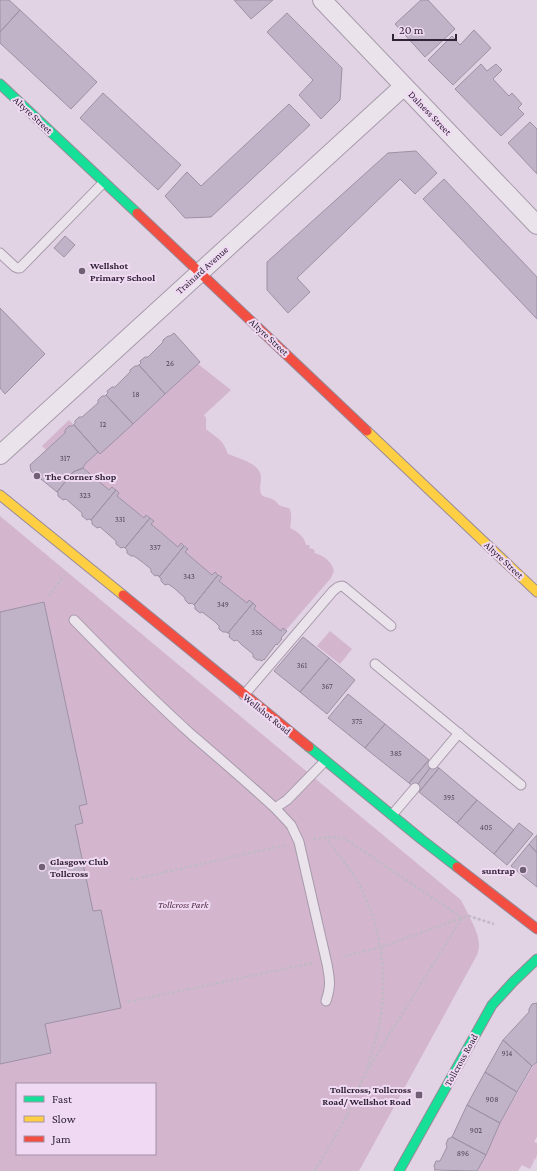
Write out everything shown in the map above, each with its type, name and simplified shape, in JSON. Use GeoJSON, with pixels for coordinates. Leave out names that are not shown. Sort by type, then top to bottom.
{"type":"FeatureCollection","features":[{"type":"Feature","properties":{"kind":"street","name":"Dalness Street"},"geometry":{"type":"LineString","coordinates":[[322,0],[537,225]]}},
{"type":"Feature","properties":{"kind":"street","name":"Altyre Street"},"geometry":{"type":"LineString","coordinates":[[0,84],[537,592]]}},
{"type":"Feature","properties":{"kind":"street","name":"Trainard Avenue"},"geometry":{"type":"LineString","coordinates":[[0,455],[404,86]]}},
{"type":"Feature","properties":{"kind":"street","name":"Wellshot Road"},"geometry":{"type":"LineString","coordinates":[[0,495],[421,839],[537,929]]}},
{"type":"Feature","properties":{"kind":"street","name":"Tollcross Road"},"geometry":{"type":"LineString","coordinates":[[399,1171],[492,1005],[537,959]]}},
{"type":"Feature","properties":{"kind":"lane"},"geometry":{"type":"LineString","coordinates":[[0,253],[15,267],[20,268],[104,182]]}},
{"type":"Feature","properties":{"kind":"lane"},"geometry":{"type":"LineString","coordinates":[[244,695],[332,591],[338,587],[344,587],[391,626]]}},
{"type":"Feature","properties":{"kind":"lane"},"geometry":{"type":"LineString","coordinates":[[74,620],[138,684],[192,735],[275,808],[291,825],[299,842],[327,960],[330,988],[326,1001]]}},
{"type":"Feature","properties":{"kind":"lane"},"geometry":{"type":"LineString","coordinates":[[375,664],[521,785]]}},
{"type":"Feature","properties":{"kind":"lane"},"geometry":{"type":"LineString","coordinates":[[434,764],[459,733]]}},
{"type":"Feature","properties":{"kind":"lane"},"geometry":{"type":"LineString","coordinates":[[275,808],[287,800],[325,761]]}},
{"type":"Feature","properties":{"kind":"lane"},"geometry":{"type":"LineString","coordinates":[[392,815],[415,788]]}},
{"type":"Feature","properties":{"kind":"path"},"geometry":{"type":"LineString","coordinates":[[48,596],[78,559]]}},
{"type":"Feature","properties":{"kind":"path"},"geometry":{"type":"LineString","coordinates":[[314,1171],[345,1119],[366,1072],[380,1025],[383,992],[381,948],[363,890],[325,837]]}},
{"type":"Feature","properties":{"kind":"path"},"geometry":{"type":"LineString","coordinates":[[131,880],[299,842],[325,837],[336,837],[347,840],[462,918]]}},
{"type":"Feature","properties":{"kind":"path"},"geometry":{"type":"LineString","coordinates":[[128,1002],[381,948],[469,916],[499,926]]}},
{"type":"Feature","properties":{"kind":"path"},"geometry":{"type":"LineString","coordinates":[[366,1072],[462,918]]}},
{"type":"Feature","properties":{"kind":"green space"},"geometry":{"type":"Polygon","coordinates":[[[198,364],[231,390],[204,415],[206,418],[206,429],[222,442],[228,454],[249,462],[258,469],[261,478],[261,494],[265,497],[273,499],[280,506],[290,509],[290,528],[296,531],[304,539],[306,545],[310,545],[309,548],[315,551],[314,553],[327,559],[334,571],[331,578],[286,630],[283,628],[281,631],[254,609],[256,606],[249,600],[247,603],[219,581],[222,577],[215,572],[212,575],[185,552],[188,549],[181,543],[178,547],[151,524],[154,521],[147,515],[144,518],[117,496],[119,493],[113,487],[109,490],[83,468],[85,464],[98,452],[100,453],[198,364]]]}},
{"type":"Feature","properties":{"kind":"green space"},"geometry":{"type":"Polygon","coordinates":[[[69,420],[74,425],[69,426],[65,430],[65,433],[46,450],[42,446],[69,420]]]}},
{"type":"Feature","properties":{"kind":"green space","name":"Tollcross Park"},"geometry":{"type":"Polygon","coordinates":[[[0,516],[461,900],[477,934],[479,949],[477,955],[359,1171],[0,1171],[0,516]]]}},
{"type":"Feature","properties":{"kind":"green space"},"geometry":{"type":"Polygon","coordinates":[[[330,631],[352,649],[340,664],[317,646],[330,631]]]}},
{"type":"Feature","properties":{"kind":"green space"},"geometry":{"type":"Polygon","coordinates":[[[537,1062],[537,1137],[534,1142],[537,1143],[537,1155],[535,1160],[533,1159],[534,1161],[530,1169],[522,1165],[518,1171],[477,1171],[500,1123],[537,1062]]]}},
{"type":"Feature","properties":{"kind":"building"},"geometry":{"type":"Polygon","coordinates":[[[0,0],[9,0],[20,10],[0,32],[0,0]]]}},
{"type":"Feature","properties":{"kind":"building"},"geometry":{"type":"Polygon","coordinates":[[[234,0],[273,0],[251,19],[234,0]]]}},
{"type":"Feature","properties":{"kind":"building"},"geometry":{"type":"Polygon","coordinates":[[[421,0],[428,0],[455,29],[425,57],[395,24],[421,0]]]}},
{"type":"Feature","properties":{"kind":"building"},"geometry":{"type":"Polygon","coordinates":[[[20,10],[97,82],[71,109],[0,43],[0,32],[20,10]]]}},
{"type":"Feature","properties":{"kind":"building"},"geometry":{"type":"Polygon","coordinates":[[[287,13],[342,68],[340,100],[321,119],[299,95],[313,80],[267,32],[287,13]]]}},
{"type":"Feature","properties":{"kind":"building"},"geometry":{"type":"Polygon","coordinates":[[[474,30],[491,48],[453,85],[428,60],[452,36],[460,45],[474,30]]]}},
{"type":"Feature","properties":{"kind":"building"},"geometry":{"type":"Polygon","coordinates":[[[481,64],[487,71],[496,64],[502,70],[493,79],[509,96],[512,93],[522,104],[518,108],[524,114],[501,136],[455,89],[481,64]]]}},
{"type":"Feature","properties":{"kind":"building"},"geometry":{"type":"Polygon","coordinates":[[[103,93],[181,165],[158,190],[80,118],[103,93]]]}},
{"type":"Feature","properties":{"kind":"building"},"geometry":{"type":"Polygon","coordinates":[[[289,104],[310,125],[211,217],[185,218],[165,196],[187,172],[201,186],[289,104]]]}},
{"type":"Feature","properties":{"kind":"building"},"geometry":{"type":"Polygon","coordinates":[[[530,122],[537,129],[537,174],[508,143],[530,122]]]}},
{"type":"Feature","properties":{"kind":"building"},"geometry":{"type":"Polygon","coordinates":[[[416,151],[437,173],[415,194],[400,179],[297,278],[310,292],[288,313],[267,290],[267,262],[388,153],[416,151]]]}},
{"type":"Feature","properties":{"kind":"building"},"geometry":{"type":"Polygon","coordinates":[[[444,179],[537,277],[537,319],[423,199],[444,179]]]}},
{"type":"Feature","properties":{"kind":"building"},"geometry":{"type":"Polygon","coordinates":[[[65,236],[75,245],[64,257],[54,248],[65,236]]]}},
{"type":"Feature","properties":{"kind":"building"},"geometry":{"type":"Polygon","coordinates":[[[0,308],[45,354],[5,394],[0,388],[0,308]]]}},
{"type":"Feature","properties":{"kind":"building"},"geometry":{"type":"Polygon","coordinates":[[[174,333],[200,362],[165,394],[139,365],[141,363],[140,361],[145,357],[148,357],[163,342],[163,340],[174,333]]]}},
{"type":"Feature","properties":{"kind":"building"},"geometry":{"type":"Polygon","coordinates":[[[139,365],[165,394],[133,424],[106,395],[108,393],[107,391],[112,387],[115,387],[130,372],[130,370],[139,365]]]}},
{"type":"Feature","properties":{"kind":"building"},"geometry":{"type":"Polygon","coordinates":[[[106,395],[133,424],[100,454],[74,425],[75,421],[79,417],[82,417],[98,403],[98,400],[102,396],[106,395]]]}},
{"type":"Feature","properties":{"kind":"building"},"geometry":{"type":"Polygon","coordinates":[[[74,425],[98,452],[85,464],[83,468],[73,472],[57,492],[31,471],[30,465],[65,433],[65,430],[69,426],[74,425]]]}},
{"type":"Feature","properties":{"kind":"building"},"geometry":{"type":"Polygon","coordinates":[[[83,468],[109,490],[112,487],[116,490],[91,520],[87,520],[82,516],[82,513],[66,499],[63,500],[58,496],[57,492],[73,472],[83,468]]]}},
{"type":"Feature","properties":{"kind":"building"},"geometry":{"type":"Polygon","coordinates":[[[116,490],[119,493],[117,496],[144,518],[146,515],[150,518],[125,548],[121,548],[116,544],[116,541],[100,527],[97,528],[92,524],[91,520],[116,490]]]}},
{"type":"Feature","properties":{"kind":"building"},"geometry":{"type":"Polygon","coordinates":[[[150,518],[154,521],[151,524],[178,547],[181,543],[184,546],[159,577],[158,575],[155,576],[151,572],[151,569],[141,561],[127,553],[125,548],[150,518]]]}},
{"type":"Feature","properties":{"kind":"building"},"geometry":{"type":"Polygon","coordinates":[[[184,546],[188,549],[185,552],[212,575],[215,572],[218,575],[194,605],[192,603],[189,604],[174,588],[168,584],[165,585],[159,577],[184,546]]]}},
{"type":"Feature","properties":{"kind":"building"},"geometry":{"type":"Polygon","coordinates":[[[218,575],[222,577],[219,581],[247,603],[249,600],[253,603],[228,633],[219,629],[219,626],[214,621],[202,612],[200,613],[195,609],[194,605],[218,575]]]}},
{"type":"Feature","properties":{"kind":"building","name":"Glasgow Club Tollcross"},"geometry":{"type":"Polygon","coordinates":[[[44,602],[87,804],[79,806],[83,823],[75,825],[93,911],[101,910],[121,1008],[45,1024],[51,1053],[0,1064],[0,612],[44,602]]]}},
{"type":"Feature","properties":{"kind":"building"},"geometry":{"type":"Polygon","coordinates":[[[253,603],[256,606],[254,609],[281,631],[283,628],[287,631],[277,645],[276,644],[262,661],[253,657],[253,654],[237,640],[234,641],[229,637],[230,634],[228,633],[253,603]]]}},
{"type":"Feature","properties":{"kind":"building"},"geometry":{"type":"Polygon","coordinates":[[[303,637],[329,658],[300,692],[274,671],[303,637]]]}},
{"type":"Feature","properties":{"kind":"building"},"geometry":{"type":"Polygon","coordinates":[[[329,658],[355,680],[327,714],[300,692],[329,658]]]}},
{"type":"Feature","properties":{"kind":"building"},"geometry":{"type":"Polygon","coordinates":[[[348,694],[385,724],[365,748],[328,718],[348,694]]]}},
{"type":"Feature","properties":{"kind":"building"},"geometry":{"type":"Polygon","coordinates":[[[385,724],[429,760],[409,783],[365,748],[385,724]]]}},
{"type":"Feature","properties":{"kind":"building"},"geometry":{"type":"Polygon","coordinates":[[[429,760],[433,764],[415,788],[409,783],[429,760]]]}},
{"type":"Feature","properties":{"kind":"building"},"geometry":{"type":"Polygon","coordinates":[[[433,764],[439,768],[419,792],[415,788],[433,764]]]}},
{"type":"Feature","properties":{"kind":"building"},"geometry":{"type":"Polygon","coordinates":[[[439,768],[477,800],[457,823],[419,792],[439,768]]]}},
{"type":"Feature","properties":{"kind":"building"},"geometry":{"type":"Polygon","coordinates":[[[477,800],[514,830],[494,854],[457,823],[477,800]]]}},
{"type":"Feature","properties":{"kind":"building"},"geometry":{"type":"Polygon","coordinates":[[[519,823],[533,834],[507,865],[494,854],[519,823]]]}},
{"type":"Feature","properties":{"kind":"building"},"geometry":{"type":"Polygon","coordinates":[[[537,835],[537,853],[529,844],[537,835]]]}},
{"type":"Feature","properties":{"kind":"building"},"geometry":{"type":"Polygon","coordinates":[[[529,844],[537,853],[537,887],[511,866],[529,844]]]}},
{"type":"Feature","properties":{"kind":"building"},"geometry":{"type":"Polygon","coordinates":[[[537,1003],[537,1062],[532,1066],[503,1040],[529,1012],[532,1004],[537,1003]]]}},
{"type":"Feature","properties":{"kind":"building"},"geometry":{"type":"Polygon","coordinates":[[[503,1040],[532,1066],[517,1092],[485,1072],[503,1040]]]}},
{"type":"Feature","properties":{"kind":"building"},"geometry":{"type":"Polygon","coordinates":[[[485,1072],[517,1092],[500,1123],[467,1105],[485,1072]]]}},
{"type":"Feature","properties":{"kind":"building"},"geometry":{"type":"Polygon","coordinates":[[[467,1105],[500,1123],[486,1155],[452,1137],[467,1105]]]}},
{"type":"Feature","properties":{"kind":"building"},"geometry":{"type":"Polygon","coordinates":[[[452,1137],[486,1155],[477,1171],[434,1170],[436,1161],[440,1161],[447,1147],[446,1144],[448,1139],[452,1137]]]}},
{"type":"Feature","properties":{"kind":"traffic: fast"},"geometry":{"type":"LineString","coordinates":[[0,84],[137,213]]}},
{"type":"Feature","properties":{"kind":"traffic: fast"},"geometry":{"type":"LineString","coordinates":[[309,747],[457,867]]}},
{"type":"Feature","properties":{"kind":"traffic: fast"},"geometry":{"type":"LineString","coordinates":[[399,1171],[492,1005],[537,959]]}},
{"type":"Feature","properties":{"kind":"traffic: slow"},"geometry":{"type":"LineString","coordinates":[[367,431],[537,592]]}},
{"type":"Feature","properties":{"kind":"traffic: slow"},"geometry":{"type":"LineString","coordinates":[[0,495],[123,595]]}},
{"type":"Feature","properties":{"kind":"traffic: jam"},"geometry":{"type":"LineString","coordinates":[[137,213],[367,431]]}},
{"type":"Feature","properties":{"kind":"traffic: jam"},"geometry":{"type":"LineString","coordinates":[[123,595],[309,747]]}},
{"type":"Feature","properties":{"kind":"traffic: jam"},"geometry":{"type":"LineString","coordinates":[[457,867],[537,929]]}},
{"type":"Feature","properties":{"kind":"place","name":"Wellshot Primary School"},"geometry":{"type":"Point","coordinates":[82,271]}},
{"type":"Feature","properties":{"kind":"place","name":"The Corner Shop"},"geometry":{"type":"Point","coordinates":[37,476]}},
{"type":"Feature","properties":{"kind":"place","name":"Glasgow Club Tollcross"},"geometry":{"type":"Point","coordinates":[42,867]}},
{"type":"Feature","properties":{"kind":"place","name":"suntrap"},"geometry":{"type":"Point","coordinates":[523,870]}},
{"type":"Feature","properties":{"kind":"place","name":"Tollcross, Tollcross Road/ Wellshot Road"},"geometry":{"type":"Point","coordinates":[419,1095]}}]}
